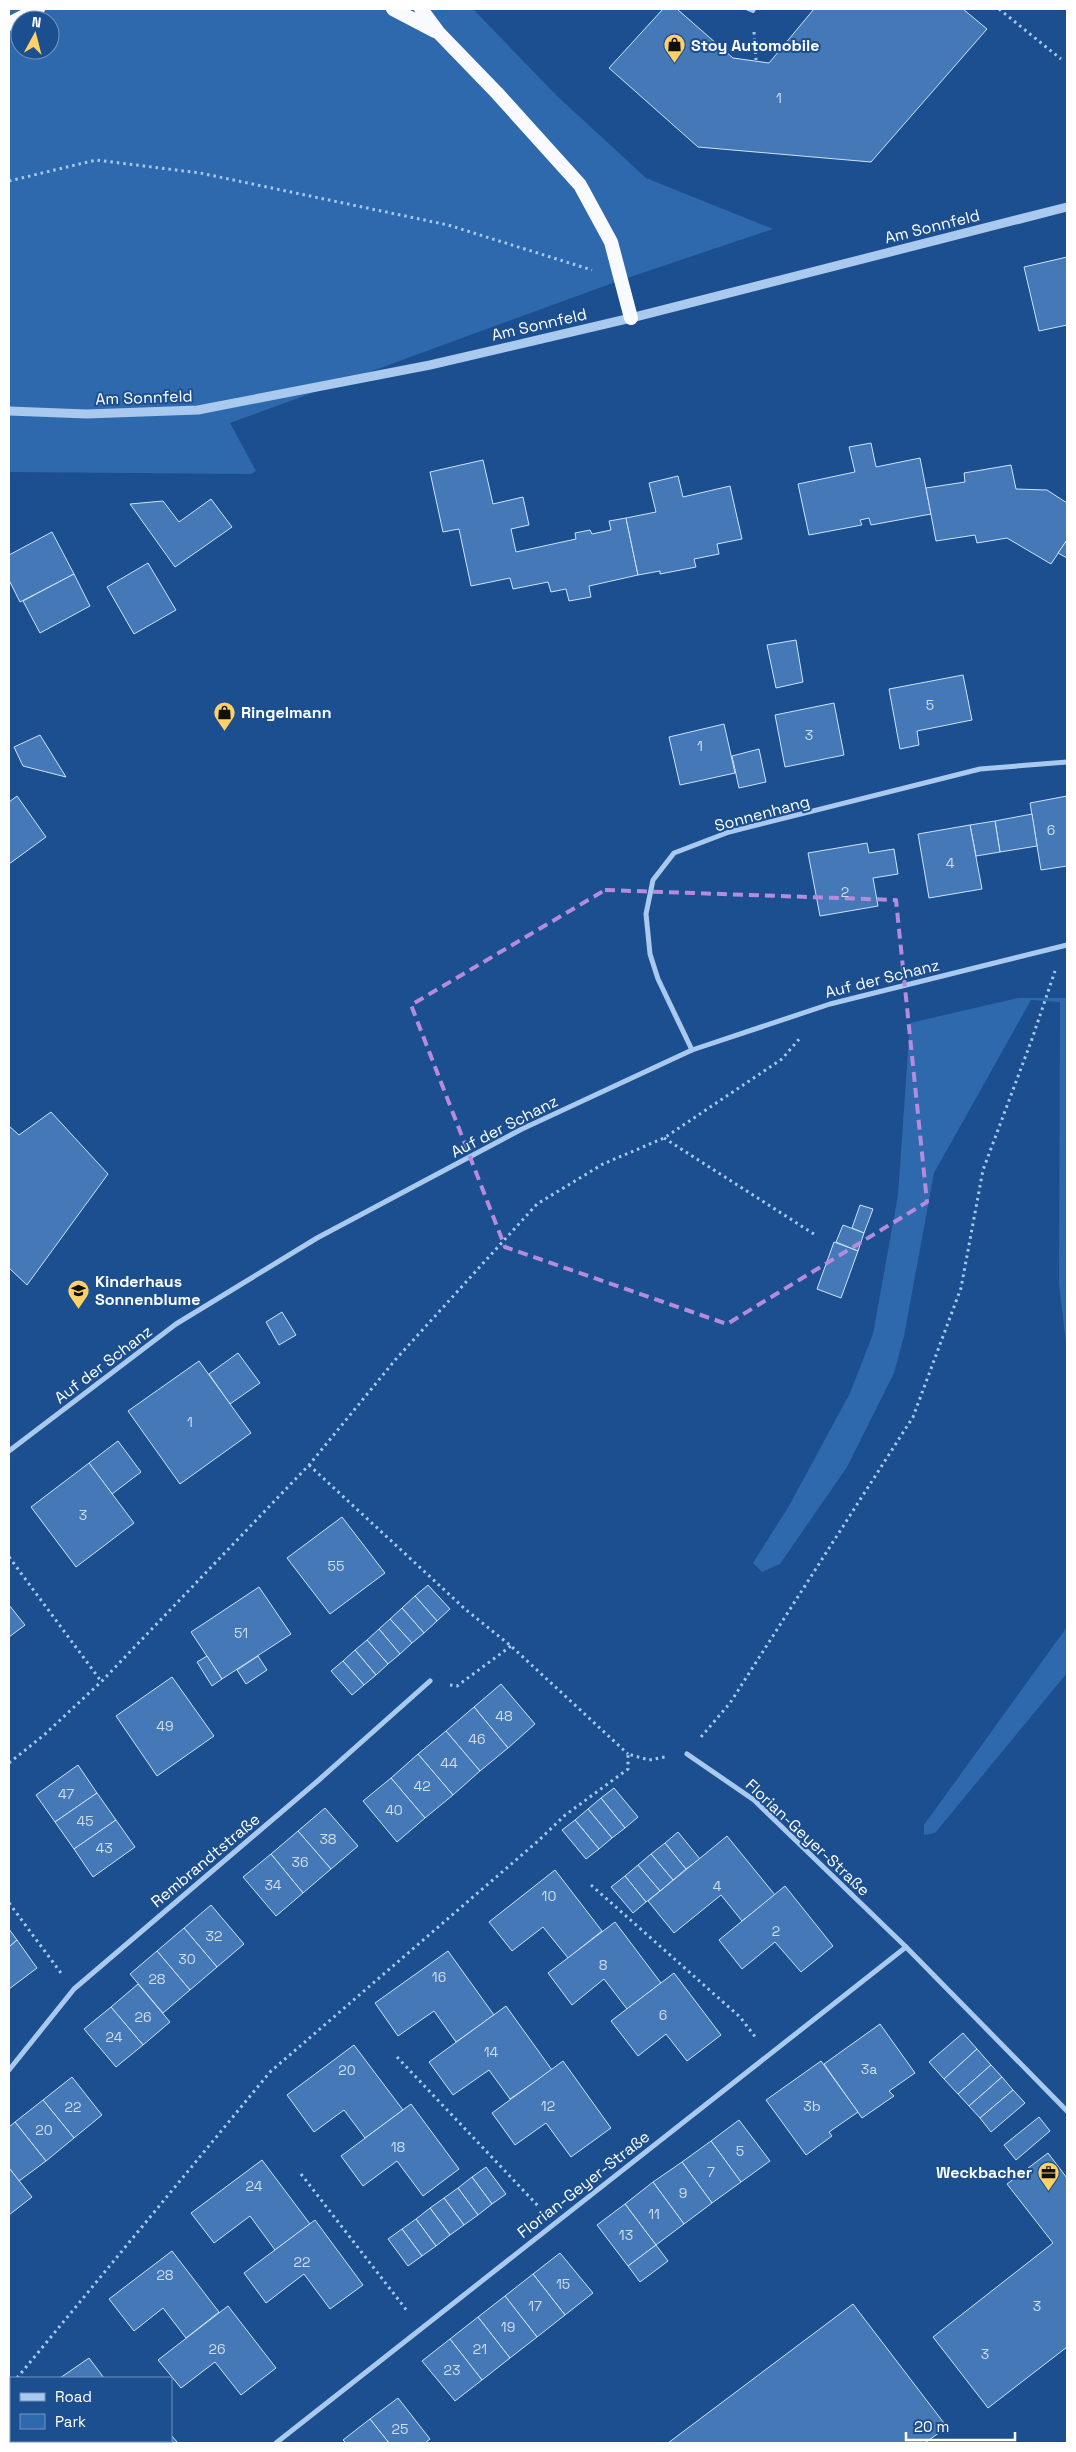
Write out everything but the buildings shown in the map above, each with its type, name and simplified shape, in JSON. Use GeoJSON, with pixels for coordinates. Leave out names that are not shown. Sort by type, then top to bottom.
{"type":"FeatureCollection","features":[{"type":"Feature","properties":{"kind":"highway"},"geometry":{"type":"LineString","coordinates":[[9,24],[38,9]]}},
{"type":"Feature","properties":{"kind":"highway"},"geometry":{"type":"LineString","coordinates":[[393,9],[438,32]]}},
{"type":"Feature","properties":{"kind":"highway"},"geometry":{"type":"LineString","coordinates":[[421,9],[438,32],[497,93],[580,185],[611,242],[631,318]]}},
{"type":"Feature","properties":{"kind":"street","name":"Am Sonnfeld"},"geometry":{"type":"LineString","coordinates":[[9,411],[87,414],[198,410],[430,365],[631,318],[1067,207]]}},
{"type":"Feature","properties":{"kind":"street","name":"Sonnenhang"},"geometry":{"type":"LineString","coordinates":[[692,1050],[658,978],[650,954],[646,914],[653,880],[674,853],[729,832],[980,769],[1066,762]]}},
{"type":"Feature","properties":{"kind":"street","name":"Auf der Schanz"},"geometry":{"type":"LineString","coordinates":[[9,1451],[176,1324],[317,1238],[522,1129],[692,1050],[830,1004],[1066,945]]}},
{"type":"Feature","properties":{"kind":"street","name":"Rembrandtstraße"},"geometry":{"type":"LineString","coordinates":[[9,2070],[74,1989],[320,1779],[430,1680]]}},
{"type":"Feature","properties":{"kind":"street","name":"Florian-Geyer-Straße"},"geometry":{"type":"LineString","coordinates":[[687,1754],[754,1800],[906,1946],[1067,2112]]}},
{"type":"Feature","properties":{"kind":"street","name":"Florian-Geyer-Straße"},"geometry":{"type":"LineString","coordinates":[[276,2443],[906,1946]]}},
{"type":"Feature","properties":{"kind":"lane"},"geometry":{"type":"LineString","coordinates":[[748,9],[754,10]]}},
{"type":"Feature","properties":{"kind":"path"},"geometry":{"type":"LineString","coordinates":[[999,9],[1061,59]]}},
{"type":"Feature","properties":{"kind":"path"},"geometry":{"type":"LineString","coordinates":[[754,10],[756,60]]}},
{"type":"Feature","properties":{"kind":"path"},"geometry":{"type":"LineString","coordinates":[[9,181],[96,160],[200,173],[448,225],[621,280]]}},
{"type":"Feature","properties":{"kind":"path"},"geometry":{"type":"LineString","coordinates":[[309,1466],[465,1610],[511,1646],[628,1754],[649,1760],[687,1754],[730,1703],[913,1417],[962,1288],[983,1170],[1066,945]]}},
{"type":"Feature","properties":{"kind":"path"},"geometry":{"type":"LineString","coordinates":[[9,1764],[44,1735],[102,1681],[309,1466],[396,1358],[537,1204],[603,1164],[664,1138],[782,1059],[830,1004]]}},
{"type":"Feature","properties":{"kind":"path"},"geometry":{"type":"LineString","coordinates":[[664,1138],[816,1236]]}},
{"type":"Feature","properties":{"kind":"path"},"geometry":{"type":"LineString","coordinates":[[9,1558],[102,1681]]}},
{"type":"Feature","properties":{"kind":"path"},"geometry":{"type":"LineString","coordinates":[[430,1680],[457,1686],[511,1646]]}},
{"type":"Feature","properties":{"kind":"path"},"geometry":{"type":"LineString","coordinates":[[18,2377],[270,2072],[538,1841],[564,1816],[628,1769],[628,1754]]}},
{"type":"Feature","properties":{"kind":"path"},"geometry":{"type":"LineString","coordinates":[[591,1885],[740,2017]]}},
{"type":"Feature","properties":{"kind":"path"},"geometry":{"type":"LineString","coordinates":[[9,1903],[56,1968]]}},
{"type":"Feature","properties":{"kind":"path"},"geometry":{"type":"LineString","coordinates":[[397,2057],[554,2223]]}},
{"type":"Feature","properties":{"kind":"path"},"geometry":{"type":"LineString","coordinates":[[302,2174],[420,2328]]}},
{"type":"Feature","properties":{"kind":"highlighted area"},"geometry":{"type":"Polygon","coordinates":[[[605,890],[896,900],[927,1202],[727,1324],[505,1247],[411,1005],[605,890]]]}},
{"type":"Feature","properties":{"kind":"green space"},"geometry":{"type":"Polygon","coordinates":[[[9,9],[473,9],[556,95],[646,178],[773,229],[621,280],[230,423],[256,471],[251,474],[9,472],[9,9]]]}},
{"type":"Feature","properties":{"kind":"green space"},"geometry":{"type":"Polygon","coordinates":[[[1018,998],[1067,998],[1067,1351],[1059,1284],[1060,1002],[1031,1000],[934,1173],[904,1336],[894,1373],[847,1467],[780,1564],[762,1572],[753,1563],[789,1506],[850,1393],[873,1334],[898,1195],[910,1023],[1018,998]]]}},
{"type":"Feature","properties":{"kind":"green space"},"geometry":{"type":"Polygon","coordinates":[[[1067,1627],[1067,1673],[935,1833],[924,1835],[924,1825],[1067,1627]]]}},
{"type":"Feature","properties":{"kind":"place","name":"Stoy Automobile"},"geometry":{"type":"Point","coordinates":[675,64]}},
{"type":"Feature","properties":{"kind":"place","name":"Ringelmann"},"geometry":{"type":"Point","coordinates":[225,731]}},
{"type":"Feature","properties":{"kind":"place","name":"Kinderhaus Sonnenblume"},"geometry":{"type":"Point","coordinates":[79,1309]}},
{"type":"Feature","properties":{"kind":"place","name":"Weckbacher"},"geometry":{"type":"Point","coordinates":[1048,2191]}}]}
